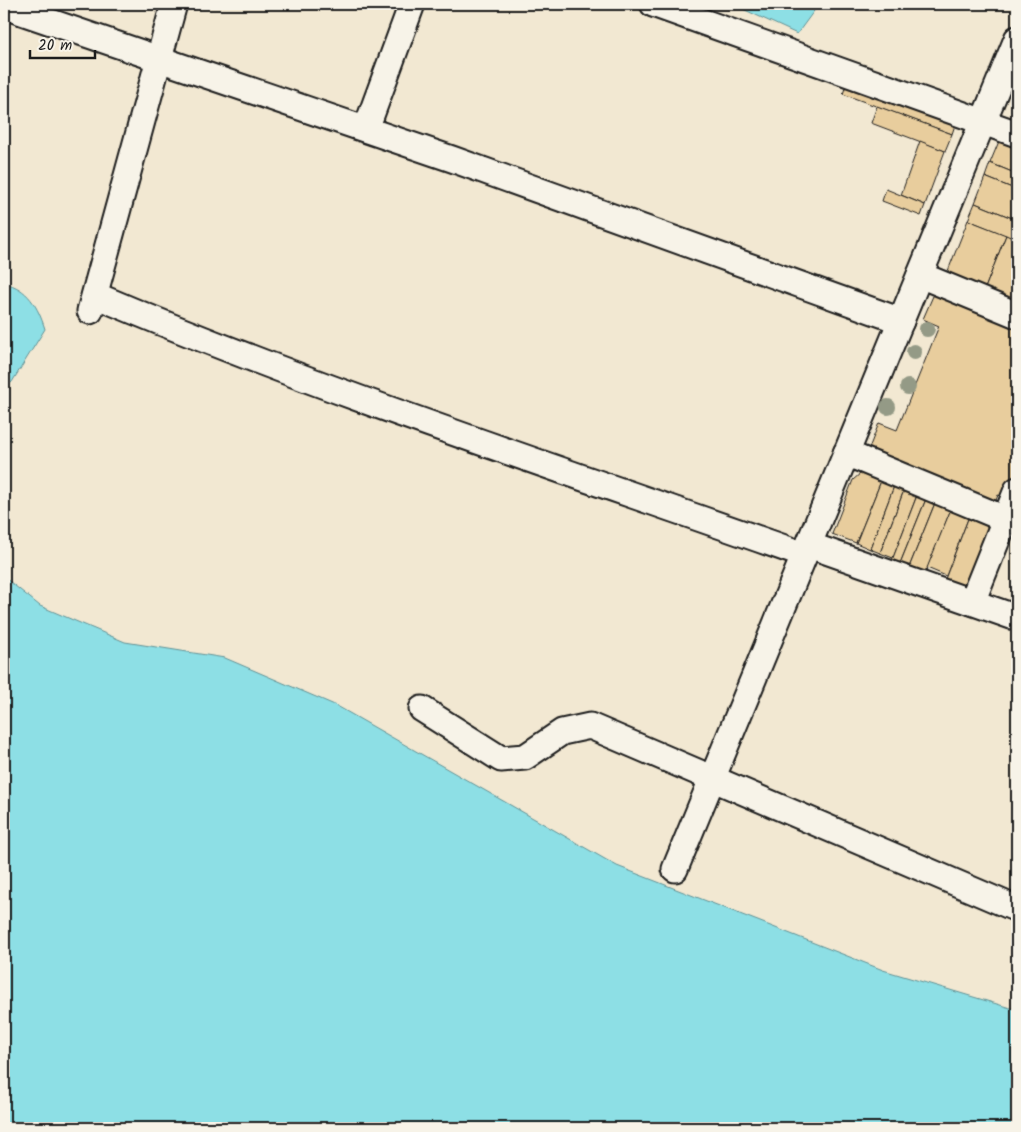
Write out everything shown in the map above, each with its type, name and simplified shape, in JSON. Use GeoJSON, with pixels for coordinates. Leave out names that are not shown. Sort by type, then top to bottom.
{"type":"FeatureCollection","features":[{"type":"Feature","properties":{"kind":"street"},"geometry":{"type":"LineString","coordinates":[[174,4],[92,303],[168,326],[337,390],[807,550],[1017,618]]}},
{"type":"Feature","properties":{"kind":"street"},"geometry":{"type":"LineString","coordinates":[[366,129],[412,4]]}},
{"type":"Feature","properties":{"kind":"street"},"geometry":{"type":"LineString","coordinates":[[653,4],[1017,134]]}},
{"type":"Feature","properties":{"kind":"street"},"geometry":{"type":"LineString","coordinates":[[4,6],[366,129],[901,321]]}},
{"type":"Feature","properties":{"kind":"street"},"geometry":{"type":"LineString","coordinates":[[675,869],[1017,39]]}},
{"type":"Feature","properties":{"kind":"street"},"geometry":{"type":"LineString","coordinates":[[920,275],[1017,315]]}},
{"type":"Feature","properties":{"kind":"street"},"geometry":{"type":"LineString","coordinates":[[846,454],[1005,520]]}},
{"type":"Feature","properties":{"kind":"street"},"geometry":{"type":"LineString","coordinates":[[972,602],[1017,490]]}},
{"type":"Feature","properties":{"kind":"street"},"geometry":{"type":"LineString","coordinates":[[422,709],[501,759],[525,757],[562,732],[590,726],[1017,909]]}},
{"type":"Feature","properties":{"kind":"water"},"geometry":{"type":"Polygon","coordinates":[[[732,4],[819,4],[797,34],[732,4]]]}},
{"type":"Feature","properties":{"kind":"water"},"geometry":{"type":"Polygon","coordinates":[[[4,283],[20,289],[26,294],[39,313],[45,329],[12,382],[4,389],[4,283]]]}},
{"type":"Feature","properties":{"kind":"water"},"geometry":{"type":"Polygon","coordinates":[[[4,577],[40,606],[125,642],[225,658],[337,706],[617,866],[883,970],[1017,1010],[1017,1128],[4,1128],[4,577]]]}},
{"type":"Feature","properties":{"kind":"building"},"geometry":{"type":"Polygon","coordinates":[[[848,79],[957,119],[952,134],[843,94],[848,79]]]}},
{"type":"Feature","properties":{"kind":"building"},"geometry":{"type":"Polygon","coordinates":[[[877,106],[952,134],[945,151],[871,123],[877,106]]]}},
{"type":"Feature","properties":{"kind":"building"},"geometry":{"type":"Polygon","coordinates":[[[1002,134],[1017,140],[1017,174],[990,163],[1002,134]]]}},
{"type":"Feature","properties":{"kind":"building"},"geometry":{"type":"Polygon","coordinates":[[[920,141],[945,151],[925,205],[901,195],[920,141]]]}},
{"type":"Feature","properties":{"kind":"building"},"geometry":{"type":"Polygon","coordinates":[[[990,163],[1017,174],[1017,190],[985,177],[990,163]]]}},
{"type":"Feature","properties":{"kind":"building"},"geometry":{"type":"Polygon","coordinates":[[[985,177],[1017,190],[1017,220],[975,203],[985,177]]]}},
{"type":"Feature","properties":{"kind":"building"},"geometry":{"type":"Polygon","coordinates":[[[886,189],[925,205],[921,216],[882,201],[886,189]]]}},
{"type":"Feature","properties":{"kind":"building"},"geometry":{"type":"Polygon","coordinates":[[[975,203],[1017,220],[1017,240],[968,220],[975,203]]]}},
{"type":"Feature","properties":{"kind":"building"},"geometry":{"type":"Polygon","coordinates":[[[968,220],[1006,235],[984,291],[946,276],[968,220]]]}},
{"type":"Feature","properties":{"kind":"building"},"geometry":{"type":"Polygon","coordinates":[[[1006,235],[1017,240],[1017,304],[984,291],[1006,235]]]}},
{"type":"Feature","properties":{"kind":"building"},"geometry":{"type":"Polygon","coordinates":[[[936,289],[1017,322],[1017,469],[1005,498],[998,495],[995,503],[868,451],[879,423],[897,430],[939,326],[923,319],[936,289]]]}},
{"type":"Feature","properties":{"kind":"building"},"geometry":{"type":"Polygon","coordinates":[[[861,473],[883,476],[856,543],[832,534],[853,480],[861,473]]]}},
{"type":"Feature","properties":{"kind":"building"},"geometry":{"type":"Polygon","coordinates":[[[883,476],[896,481],[870,549],[856,543],[883,476]]]}},
{"type":"Feature","properties":{"kind":"building"},"geometry":{"type":"Polygon","coordinates":[[[896,481],[906,485],[880,553],[870,549],[896,481]]]}},
{"type":"Feature","properties":{"kind":"building"},"geometry":{"type":"Polygon","coordinates":[[[906,485],[919,490],[893,558],[880,553],[906,485]]]}},
{"type":"Feature","properties":{"kind":"building"},"geometry":{"type":"Polygon","coordinates":[[[919,490],[928,494],[899,566],[891,563],[919,490]]]}},
{"type":"Feature","properties":{"kind":"building"},"geometry":{"type":"Polygon","coordinates":[[[928,494],[937,498],[908,570],[899,566],[928,494]]]}},
{"type":"Feature","properties":{"kind":"building"},"geometry":{"type":"Polygon","coordinates":[[[937,498],[953,504],[924,577],[908,570],[937,498]]]}},
{"type":"Feature","properties":{"kind":"building"},"geometry":{"type":"Polygon","coordinates":[[[953,504],[971,511],[946,576],[927,568],[953,504]]]}},
{"type":"Feature","properties":{"kind":"building"},"geometry":{"type":"Polygon","coordinates":[[[971,511],[995,520],[968,588],[945,579],[971,511]]]}}]}
